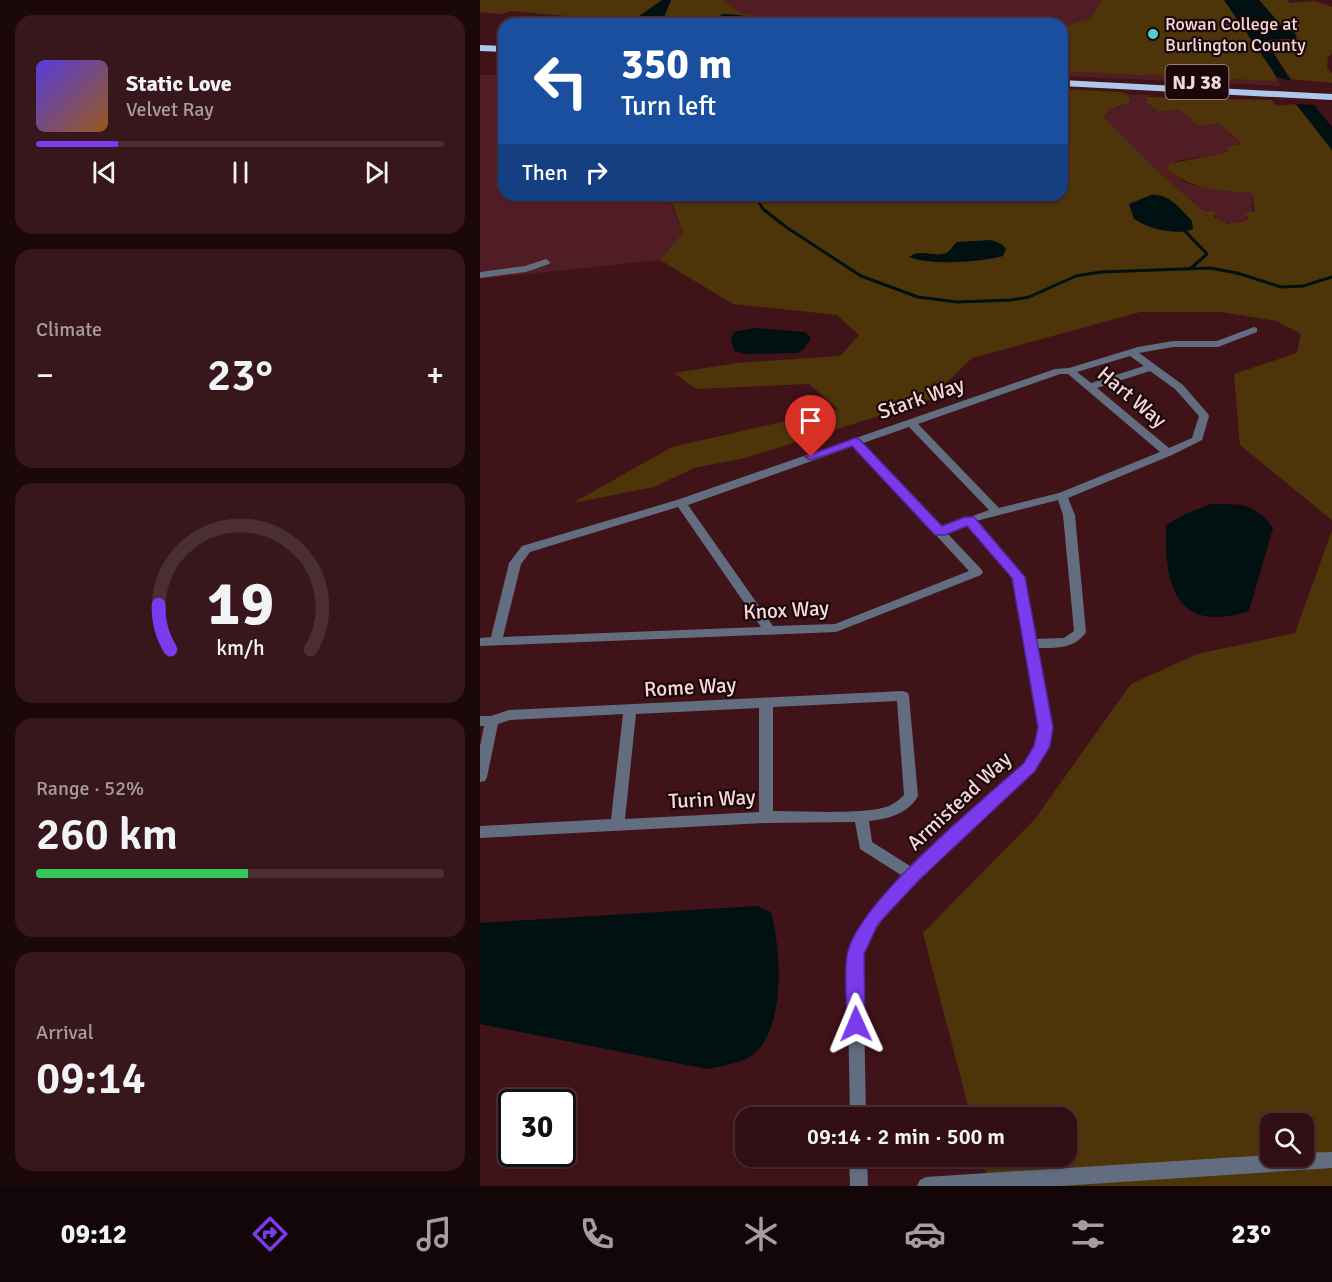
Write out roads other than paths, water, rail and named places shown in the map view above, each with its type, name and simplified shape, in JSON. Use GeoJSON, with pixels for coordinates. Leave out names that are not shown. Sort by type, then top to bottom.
{"type":"FeatureCollection","features":[{"type":"Feature","properties":{"kind":"highway"},"geometry":{"type":"LineString","coordinates":[[480,48],[498,49]]}},
{"type":"Feature","properties":{"kind":"highway"},"geometry":{"type":"LineString","coordinates":[[480,57],[498,58]]}},
{"type":"Feature","properties":{"kind":"highway","name":"NJ 38"},"geometry":{"type":"LineString","coordinates":[[1068,75],[1332,88]]}},
{"type":"Feature","properties":{"kind":"highway","name":"NJ 38"},"geometry":{"type":"LineString","coordinates":[[1068,83],[1332,97]]}},
{"type":"Feature","properties":{"kind":"highway"},"geometry":{"type":"LineString","coordinates":[[1284,94],[1332,101]]}},
{"type":"Feature","properties":{"kind":"street"},"geometry":{"type":"LineString","coordinates":[[480,275],[526,269],[546,262]]}},
{"type":"Feature","properties":{"kind":"street","name":"Stark Way"},"geometry":{"type":"LineString","coordinates":[[496,641],[515,563],[526,549],[681,502],[1059,371],[1070,371],[1131,352],[1173,344],[1218,344],[1254,330]]}},
{"type":"Feature","properties":{"kind":"street"},"geometry":{"type":"LineString","coordinates":[[940,532],[969,520],[1062,496],[1197,440],[1204,416],[1179,387],[1131,352]]}},
{"type":"Feature","properties":{"kind":"street"},"geometry":{"type":"LineString","coordinates":[[1090,387],[1151,367]]}},
{"type":"Feature","properties":{"kind":"street","name":"Hart Way"},"geometry":{"type":"LineString","coordinates":[[1070,371],[1168,453]]}},
{"type":"Feature","properties":{"kind":"street"},"geometry":{"type":"LineString","coordinates":[[910,422],[997,512]]}},
{"type":"Feature","properties":{"kind":"street","name":"Knox Way"},"geometry":{"type":"LineString","coordinates":[[480,642],[836,628],[977,572],[855,441]]}},
{"type":"Feature","properties":{"kind":"street"},"geometry":{"type":"LineString","coordinates":[[1030,644],[1069,641],[1077,638],[1080,632],[1069,515],[1062,496]]}},
{"type":"Feature","properties":{"kind":"street"},"geometry":{"type":"LineString","coordinates":[[681,502],[770,631]]}},
{"type":"Feature","properties":{"kind":"street","name":"Armistead Way"},"geometry":{"type":"LineString","coordinates":[[858,1107],[855,954],[872,919],[913,875],[1029,767],[1042,746],[1046,727],[1018,577],[969,520]]}},
{"type":"Feature","properties":{"kind":"street","name":"Rome Way"},"geometry":{"type":"LineString","coordinates":[[486,721],[509,715],[903,696]]}},
{"type":"Feature","properties":{"kind":"street","name":"Turin Way"},"geometry":{"type":"LineString","coordinates":[[480,831],[766,817],[861,816],[888,813],[904,806],[911,796],[903,696]]}},
{"type":"Feature","properties":{"kind":"street"},"geometry":{"type":"LineString","coordinates":[[766,703],[766,817]]}},
{"type":"Feature","properties":{"kind":"street"},"geometry":{"type":"LineString","coordinates":[[617,825],[630,709]]}},
{"type":"Feature","properties":{"kind":"street"},"geometry":{"type":"LineString","coordinates":[[480,777],[486,721]]}},
{"type":"Feature","properties":{"kind":"street"},"geometry":{"type":"LineString","coordinates":[[861,816],[865,845],[913,875]]}},
{"type":"Feature","properties":{"kind":"street"},"geometry":{"type":"LineString","coordinates":[[926,1186],[1332,1160]]}},
{"type":"Feature","properties":{"kind":"street"},"geometry":{"type":"LineString","coordinates":[[858,1167],[859,1186]]}},
{"type":"Feature","properties":{"kind":"waterway"},"geometry":{"type":"LineString","coordinates":[[758,201],[763,209],[786,227],[861,276],[918,297],[957,302],[1011,300],[1029,297],[1076,276],[1101,272],[1210,268],[1237,273],[1281,287],[1303,286],[1332,277]]}},
{"type":"Feature","properties":{"kind":"waterway"},"geometry":{"type":"LineString","coordinates":[[1184,230],[1207,254],[1191,268]]}},
{"type":"Feature","properties":{"kind":"place","name":"Rowan College at Burlington County"},"geometry":{"type":"Point","coordinates":[1153,34]}}]}
